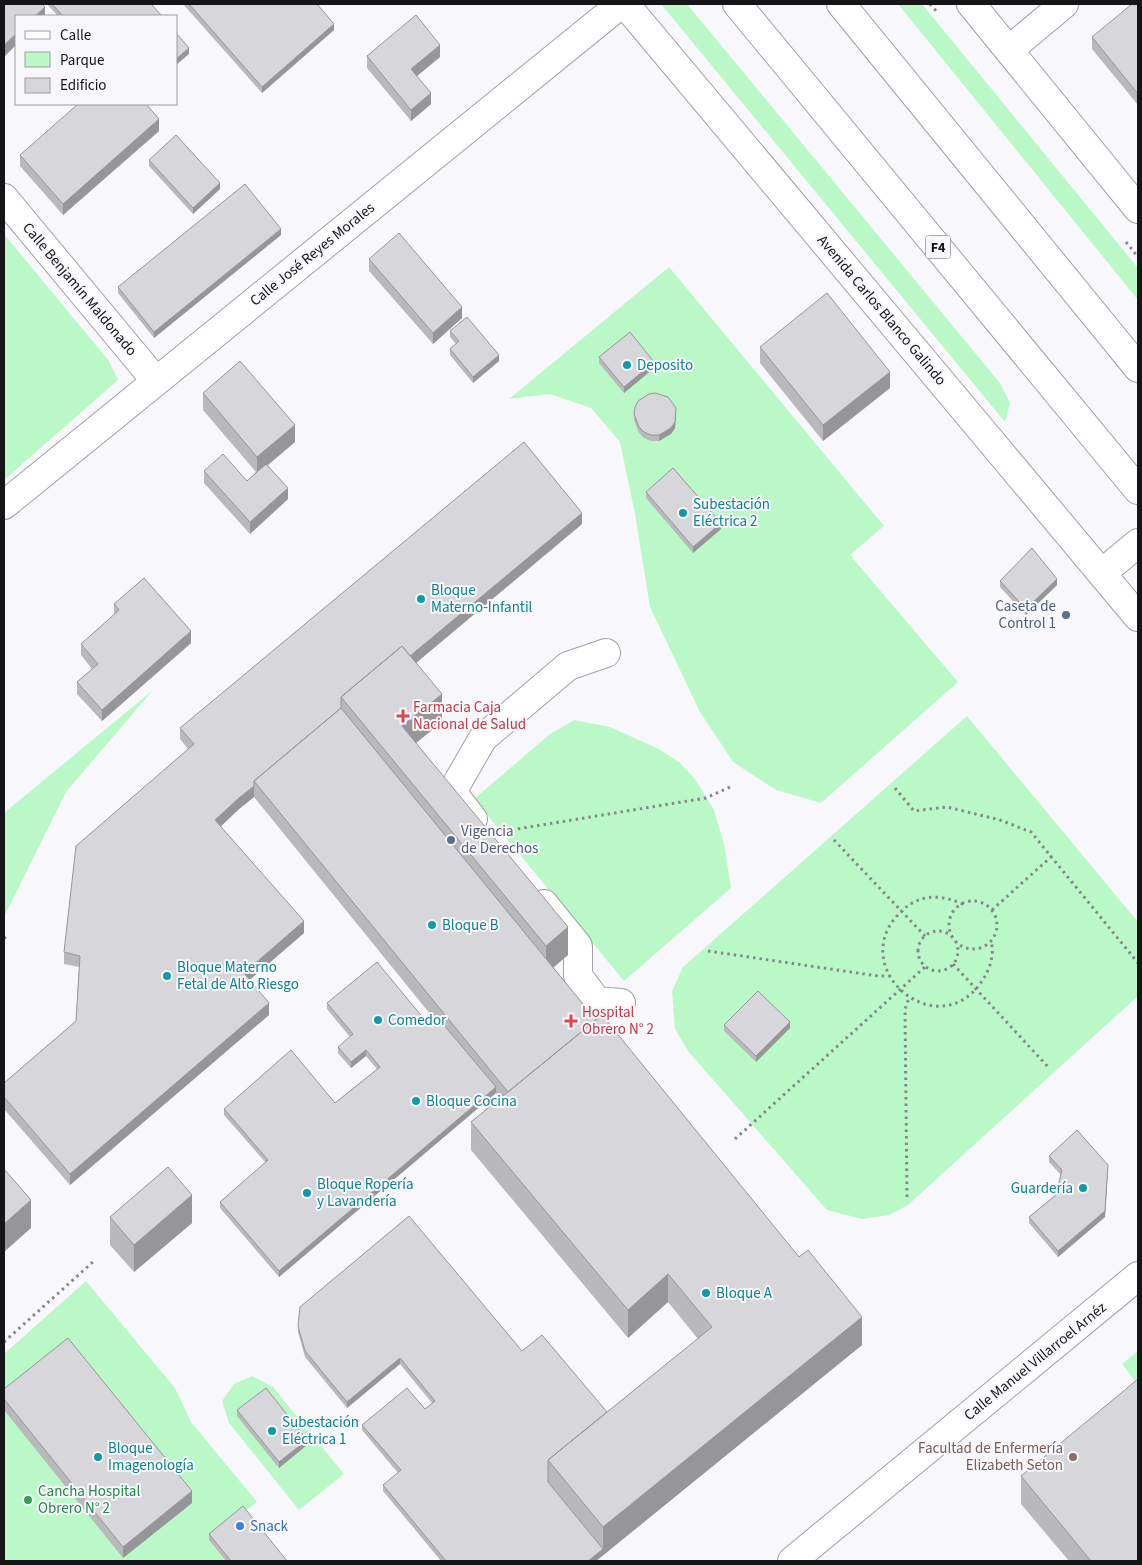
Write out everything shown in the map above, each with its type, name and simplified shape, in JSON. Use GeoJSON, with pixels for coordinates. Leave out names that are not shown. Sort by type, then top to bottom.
{"type":"FeatureCollection","features":[{"type":"Feature","properties":{"kind":"main road","name":"Calle José Reyes Morales"},"geometry":{"type":"LineString","coordinates":[[4,505],[623,4]]}},
{"type":"Feature","properties":{"kind":"main road","name":"Avenida Carlos Blanco Galindo"},"geometry":{"type":"LineString","coordinates":[[623,4],[1138,617]]}},
{"type":"Feature","properties":{"kind":"main road","name":"F4"},"geometry":{"type":"LineString","coordinates":[[737,4],[1138,490]]}},
{"type":"Feature","properties":{"kind":"main road"},"geometry":{"type":"LineString","coordinates":[[841,4],[1138,368]]}},
{"type":"Feature","properties":{"kind":"main road"},"geometry":{"type":"LineString","coordinates":[[971,4],[1138,209]]}},
{"type":"Feature","properties":{"kind":"main road"},"geometry":{"type":"LineString","coordinates":[[1009,50],[1064,4]]}},
{"type":"Feature","properties":{"kind":"main road","name":"Calle Benjamín Maldonado"},"geometry":{"type":"LineString","coordinates":[[4,198],[156,381]]}},
{"type":"Feature","properties":{"kind":"main road"},"geometry":{"type":"LineString","coordinates":[[1102,573],[1138,543]]}},
{"type":"Feature","properties":{"kind":"main road"},"geometry":{"type":"LineString","coordinates":[[488,837],[452,792],[483,738],[568,666],[606,653]]}},
{"type":"Feature","properties":{"kind":"main road"},"geometry":{"type":"LineString","coordinates":[[528,886],[578,946],[578,976],[598,1001],[621,1003]]}},
{"type":"Feature","properties":{"kind":"main road","name":"Calle Manuel Villarroel Arnéz"},"geometry":{"type":"LineString","coordinates":[[792,1561],[1138,1276]]}},
{"type":"Feature","properties":{"kind":"path"},"geometry":{"type":"LineString","coordinates":[[488,837],[706,798],[730,787]]}},
{"type":"Feature","properties":{"kind":"path"},"geometry":{"type":"LineString","coordinates":[[894,788],[914,811],[947,807],[1000,820],[1032,832],[1138,962]]}},
{"type":"Feature","properties":{"kind":"path"},"geometry":{"type":"LineString","coordinates":[[834,840],[925,936]]}},
{"type":"Feature","properties":{"kind":"path"},"geometry":{"type":"LineString","coordinates":[[992,910],[1052,856]]}},
{"type":"Feature","properties":{"kind":"path"},"geometry":{"type":"LineString","coordinates":[[963,904],[948,897],[922,899],[910,904],[890,923],[885,935],[884,962],[889,976],[899,990],[909,998],[923,1004],[939,1006],[954,1004],[976,990],[987,975],[991,961],[991,941],[997,928],[997,922],[992,910],[988,906],[977,901],[963,904],[955,909],[950,920],[953,938],[958,951],[953,964],[943,970],[936,970],[926,966],[920,958],[919,948],[922,939],[934,931],[945,932],[953,938],[963,946],[969,948],[982,948],[991,941]]}},
{"type":"Feature","properties":{"kind":"path"},"geometry":{"type":"LineString","coordinates":[[4,937],[8,942]]}},
{"type":"Feature","properties":{"kind":"path"},"geometry":{"type":"LineString","coordinates":[[708,951],[878,976],[889,976]]}},
{"type":"Feature","properties":{"kind":"path"},"geometry":{"type":"LineString","coordinates":[[953,964],[1050,1069]]}},
{"type":"Feature","properties":{"kind":"path"},"geometry":{"type":"LineString","coordinates":[[735,1138],[926,966]]}},
{"type":"Feature","properties":{"kind":"path"},"geometry":{"type":"LineString","coordinates":[[907,1197],[905,1008],[909,998]]}},
{"type":"Feature","properties":{"kind":"path"},"geometry":{"type":"LineString","coordinates":[[4,1342],[94,1261]]}},
{"type":"Feature","properties":{"kind":"green space"},"geometry":{"type":"Polygon","coordinates":[[[661,4],[687,4],[1000,383],[1010,403],[1005,422],[661,4]]]}},
{"type":"Feature","properties":{"kind":"green space"},"geometry":{"type":"Polygon","coordinates":[[[898,4],[922,4],[1138,268],[1138,300],[898,4]]]}},
{"type":"Feature","properties":{"kind":"green space"},"geometry":{"type":"Polygon","coordinates":[[[4,234],[109,361],[118,380],[4,480],[4,234]]]}},
{"type":"Feature","properties":{"kind":"green space"},"geometry":{"type":"Polygon","coordinates":[[[669,267],[884,526],[850,555],[958,682],[821,803],[776,790],[733,762],[700,712],[650,607],[635,514],[620,442],[591,408],[550,394],[509,399],[669,267]]]}},
{"type":"Feature","properties":{"kind":"green space"},"geometry":{"type":"Polygon","coordinates":[[[153,690],[66,792],[4,917],[4,813],[153,690]]]}},
{"type":"Feature","properties":{"kind":"green space"},"geometry":{"type":"Polygon","coordinates":[[[967,716],[1138,922],[1138,996],[908,1205],[889,1215],[862,1219],[827,1210],[688,1051],[675,1029],[672,991],[683,967],[967,716]]]}},
{"type":"Feature","properties":{"kind":"green space"},"geometry":{"type":"Polygon","coordinates":[[[574,720],[610,727],[659,749],[679,762],[695,779],[714,810],[724,844],[731,888],[624,981],[474,799],[550,734],[574,720]]]}},
{"type":"Feature","properties":{"kind":"green space"},"geometry":{"type":"Polygon","coordinates":[[[86,1281],[175,1388],[191,1422],[257,1502],[209,1540],[226,1561],[4,1561],[4,1354],[86,1281]]]}},
{"type":"Feature","properties":{"kind":"green space"},"geometry":{"type":"Polygon","coordinates":[[[1138,1351],[1138,1385],[1122,1364],[1138,1351]]]}},
{"type":"Feature","properties":{"kind":"green space"},"geometry":{"type":"Polygon","coordinates":[[[252,1376],[273,1387],[344,1474],[299,1510],[229,1423],[222,1401],[234,1384],[252,1376]]]}},
{"type":"Feature","properties":{"kind":"building"},"geometry":{"type":"Polygon","coordinates":[[[4,4],[42,4],[45,7],[36,15],[15,15],[15,35],[4,45],[4,4]]]}},
{"type":"Feature","properties":{"kind":"building"},"geometry":{"type":"Polygon","coordinates":[[[52,4],[151,4],[161,15],[62,15],[52,4]]]}},
{"type":"Feature","properties":{"kind":"building"},"geometry":{"type":"Polygon","coordinates":[[[189,4],[317,4],[334,24],[262,87],[189,4]]]}},
{"type":"Feature","properties":{"kind":"building"},"geometry":{"type":"Polygon","coordinates":[[[1132,4],[1138,4],[1138,94],[1092,37],[1132,4]]]}},
{"type":"Feature","properties":{"kind":"building"},"geometry":{"type":"Polygon","coordinates":[[[416,15],[440,45],[411,69],[431,93],[411,110],[367,56],[416,15]]]}},
{"type":"Feature","properties":{"kind":"building"},"geometry":{"type":"Polygon","coordinates":[[[178,35],[189,48],[178,57],[178,35]]]}},
{"type":"Feature","properties":{"kind":"building"},"geometry":{"type":"Polygon","coordinates":[[[77,105],[147,105],[159,119],[63,204],[20,155],[77,105]]]}},
{"type":"Feature","properties":{"kind":"building"},"geometry":{"type":"Polygon","coordinates":[[[176,135],[220,183],[193,208],[149,160],[176,135]]]}},
{"type":"Feature","properties":{"kind":"building"},"geometry":{"type":"Polygon","coordinates":[[[245,184],[281,229],[154,332],[118,287],[245,184]]]}},
{"type":"Feature","properties":{"kind":"building"},"geometry":{"type":"Polygon","coordinates":[[[399,233],[462,307],[433,333],[369,259],[399,233]]]}},
{"type":"Feature","properties":{"kind":"building"},"geometry":{"type":"Polygon","coordinates":[[[827,293],[890,372],[823,425],[760,347],[827,293]]]}},
{"type":"Feature","properties":{"kind":"building"},"geometry":{"type":"Polygon","coordinates":[[[467,317],[499,355],[473,377],[450,349],[459,341],[450,331],[467,317]]]}},
{"type":"Feature","properties":{"kind":"building","name":"Deposito"},"geometry":{"type":"Polygon","coordinates":[[[630,332],[654,362],[624,387],[599,357],[630,332]]]}},
{"type":"Feature","properties":{"kind":"building"},"geometry":{"type":"Polygon","coordinates":[[[240,361],[295,425],[257,457],[203,393],[240,361]]]}},
{"type":"Feature","properties":{"kind":"building"},"geometry":{"type":"Polygon","coordinates":[[[655,393],[668,397],[676,408],[675,422],[671,428],[659,435],[651,435],[639,427],[634,414],[638,401],[649,394],[655,393]]]}},
{"type":"Feature","properties":{"kind":"building"},"geometry":{"type":"Polygon","coordinates":[[[524,442],[582,513],[410,656],[402,646],[341,697],[341,708],[254,781],[254,786],[215,820],[304,921],[244,973],[269,1003],[70,1174],[4,1097],[4,1083],[76,1021],[80,956],[64,952],[76,846],[194,744],[180,728],[524,442]]]}},
{"type":"Feature","properties":{"kind":"building"},"geometry":{"type":"Polygon","coordinates":[[[223,454],[247,481],[266,464],[288,488],[250,522],[204,471],[223,454]]]}},
{"type":"Feature","properties":{"kind":"building","name":"Subestación Eléctrica 2"},"geometry":{"type":"Polygon","coordinates":[[[673,468],[721,523],[693,547],[646,492],[673,468]]]}},
{"type":"Feature","properties":{"kind":"building"},"geometry":{"type":"Polygon","coordinates":[[[1032,548],[1057,579],[1026,609],[1000,581],[1032,548]]]}},
{"type":"Feature","properties":{"kind":"building"},"geometry":{"type":"Polygon","coordinates":[[[144,578],[191,631],[102,710],[77,682],[98,664],[81,644],[119,610],[114,604],[144,578]]]}},
{"type":"Feature","properties":{"kind":"building"},"geometry":{"type":"Polygon","coordinates":[[[402,646],[442,694],[402,726],[568,927],[546,946],[341,697],[402,646]]]}},
{"type":"Feature","properties":{"kind":"building","name":"Bloque B"},"geometry":{"type":"Polygon","coordinates":[[[341,708],[596,1020],[508,1092],[254,781],[341,708]]]}},
{"type":"Feature","properties":{"kind":"building"},"geometry":{"type":"Polygon","coordinates":[[[377,962],[429,1025],[438,1018],[496,1087],[279,1271],[220,1202],[268,1160],[224,1109],[291,1050],[335,1103],[380,1067],[366,1050],[351,1062],[338,1047],[353,1034],[327,1003],[377,962]]]}},
{"type":"Feature","properties":{"kind":"building"},"geometry":{"type":"Polygon","coordinates":[[[758,991],[790,1022],[756,1056],[724,1025],[758,991]]]}},
{"type":"Feature","properties":{"kind":"building","name":"Bloque A"},"geometry":{"type":"Polygon","coordinates":[[[602,1015],[799,1257],[808,1250],[862,1317],[603,1527],[548,1460],[712,1327],[668,1274],[628,1310],[471,1122],[602,1015]]]}},
{"type":"Feature","properties":{"kind":"building","name":"Guardería"},"geometry":{"type":"Polygon","coordinates":[[[1077,1130],[1108,1165],[1105,1211],[1058,1251],[1029,1217],[1056,1195],[1062,1170],[1049,1156],[1077,1130]]]}},
{"type":"Feature","properties":{"kind":"building"},"geometry":{"type":"Polygon","coordinates":[[[168,1167],[192,1195],[134,1245],[110,1217],[168,1167]]]}},
{"type":"Feature","properties":{"kind":"building"},"geometry":{"type":"Polygon","coordinates":[[[4,1169],[31,1200],[4,1224],[4,1169]]]}},
{"type":"Feature","properties":{"kind":"building"},"geometry":{"type":"Polygon","coordinates":[[[409,1216],[522,1351],[542,1335],[607,1412],[548,1460],[548,1482],[603,1549],[588,1561],[446,1561],[383,1485],[401,1470],[362,1425],[407,1388],[425,1409],[435,1401],[400,1358],[347,1402],[305,1351],[298,1326],[300,1307],[409,1216]]]}},
{"type":"Feature","properties":{"kind":"building","name":"Bloque Imagenología"},"geometry":{"type":"Polygon","coordinates":[[[68,1338],[192,1491],[123,1547],[4,1399],[4,1389],[68,1338]]]}},
{"type":"Feature","properties":{"kind":"building"},"geometry":{"type":"Polygon","coordinates":[[[1138,1379],[1138,1561],[1091,1561],[1021,1476],[1138,1379]]]}},
{"type":"Feature","properties":{"kind":"building","name":"Subestación Eléctrica 1"},"geometry":{"type":"Polygon","coordinates":[[[266,1388],[307,1440],[279,1462],[237,1410],[266,1388]]]}},
{"type":"Feature","properties":{"kind":"building","name":"Snack"},"geometry":{"type":"Polygon","coordinates":[[[243,1506],[287,1561],[231,1561],[209,1534],[243,1506]]]}},
{"type":"Feature","properties":{"kind":"place","name":"Deposito"},"geometry":{"type":"Point","coordinates":[627,365]}},
{"type":"Feature","properties":{"kind":"place","name":"Subestación Eléctrica 2"},"geometry":{"type":"Point","coordinates":[683,513]}},
{"type":"Feature","properties":{"kind":"place","name":"Bloque Materno-Infantil"},"geometry":{"type":"Point","coordinates":[421,599]}},
{"type":"Feature","properties":{"kind":"place","name":"Caseta de Control 1"},"geometry":{"type":"Point","coordinates":[1066,615]}},
{"type":"Feature","properties":{"kind":"place","name":"Farmacia Caja Nacional de Salud"},"geometry":{"type":"Point","coordinates":[403,716]}},
{"type":"Feature","properties":{"kind":"place","name":"Vigencia de Derechos"},"geometry":{"type":"Point","coordinates":[451,840]}},
{"type":"Feature","properties":{"kind":"place","name":"Bloque B"},"geometry":{"type":"Point","coordinates":[432,925]}},
{"type":"Feature","properties":{"kind":"place","name":"Bloque Materno Fetal de Alto Riesgo"},"geometry":{"type":"Point","coordinates":[167,976]}},
{"type":"Feature","properties":{"kind":"place","name":"Comedor"},"geometry":{"type":"Point","coordinates":[378,1020]}},
{"type":"Feature","properties":{"kind":"place","name":"Hospital Obrero N° 2"},"geometry":{"type":"Point","coordinates":[571,1021]}},
{"type":"Feature","properties":{"kind":"place","name":"Bloque Cocina"},"geometry":{"type":"Point","coordinates":[416,1101]}},
{"type":"Feature","properties":{"kind":"place","name":"Guardería"},"geometry":{"type":"Point","coordinates":[1083,1188]}},
{"type":"Feature","properties":{"kind":"place","name":"Bloque Ropería y Lavandería"},"geometry":{"type":"Point","coordinates":[307,1193]}},
{"type":"Feature","properties":{"kind":"place","name":"Bloque A"},"geometry":{"type":"Point","coordinates":[706,1293]}},
{"type":"Feature","properties":{"kind":"place","name":"Subestación Eléctrica 1"},"geometry":{"type":"Point","coordinates":[272,1431]}},
{"type":"Feature","properties":{"kind":"place","name":"Bloque Imagenología"},"geometry":{"type":"Point","coordinates":[98,1457]}},
{"type":"Feature","properties":{"kind":"place","name":"Facultad de Enfermería Elizabeth Seton"},"geometry":{"type":"Point","coordinates":[1073,1457]}},
{"type":"Feature","properties":{"kind":"place","name":"Cancha Hospital Obrero N° 2"},"geometry":{"type":"Point","coordinates":[28,1500]}},
{"type":"Feature","properties":{"kind":"place","name":"Snack"},"geometry":{"type":"Point","coordinates":[240,1526]}}]}
